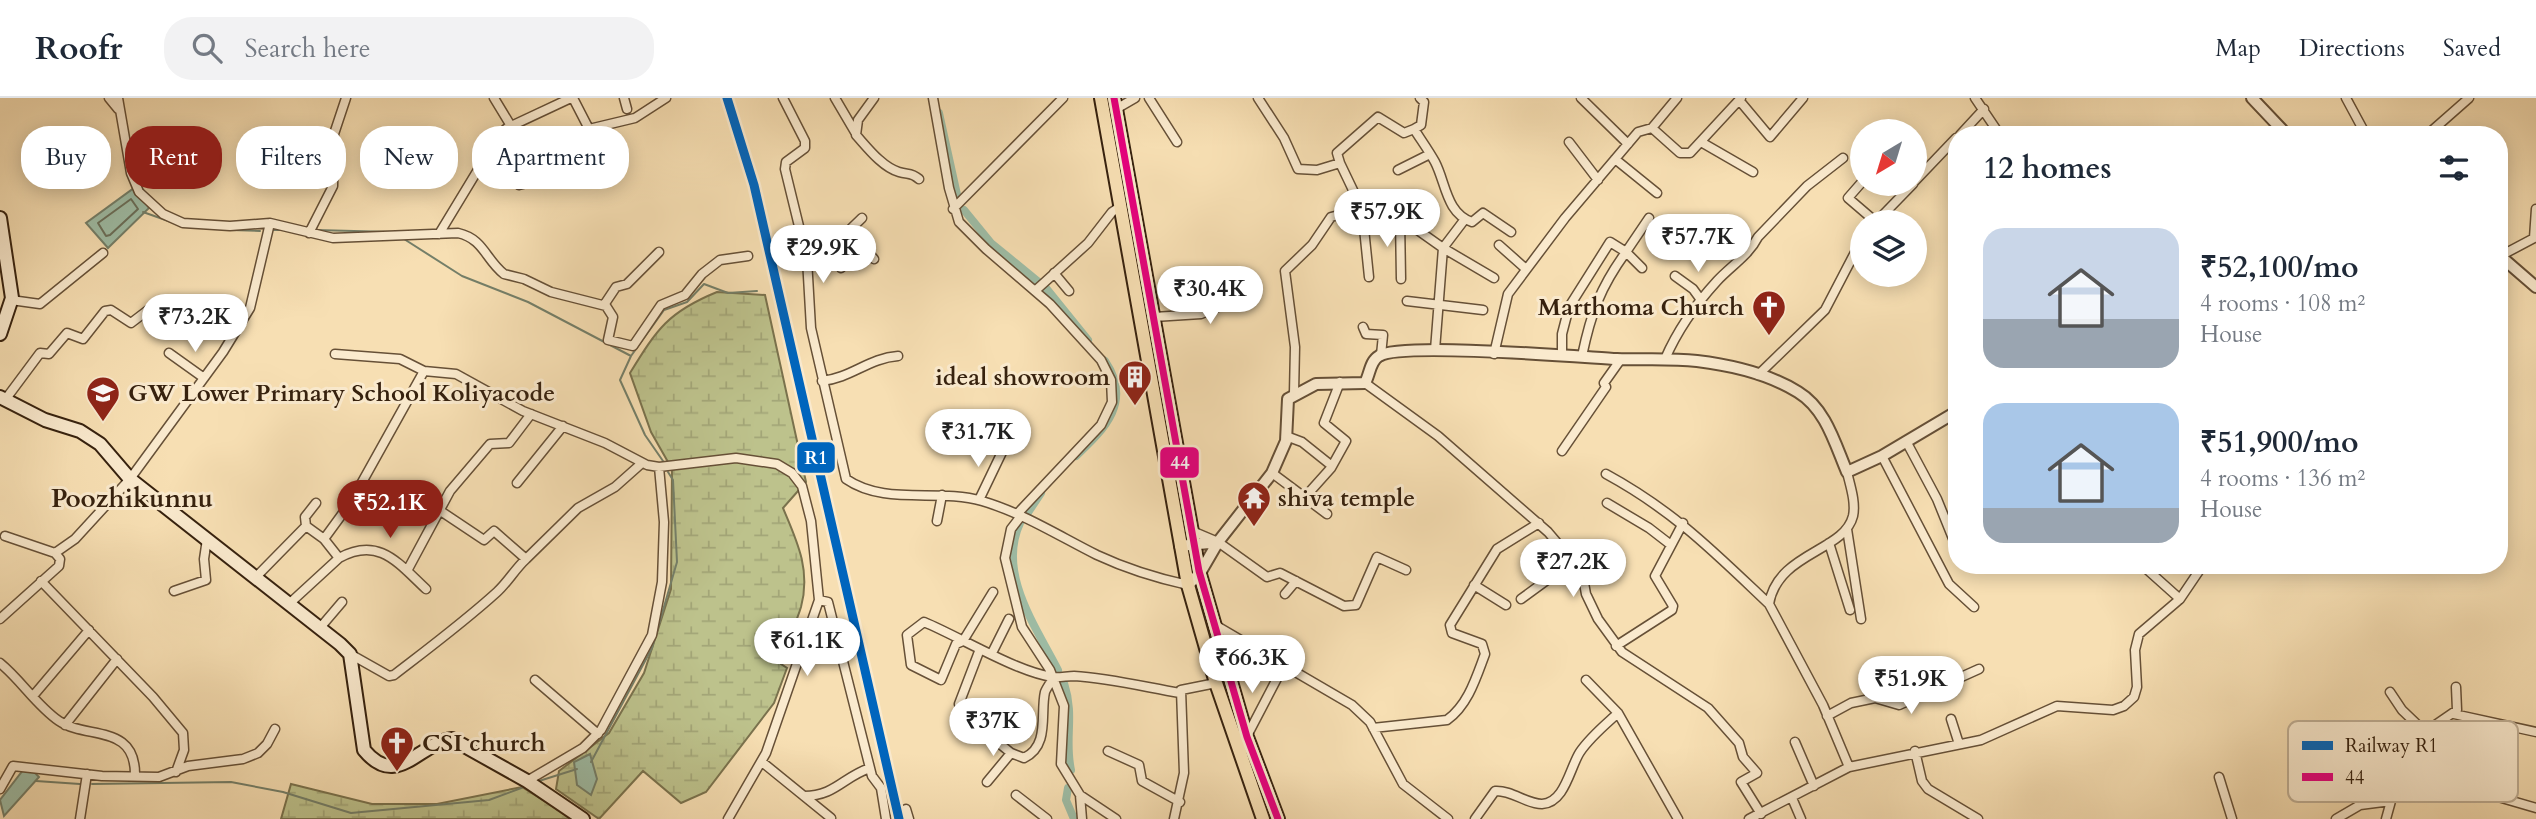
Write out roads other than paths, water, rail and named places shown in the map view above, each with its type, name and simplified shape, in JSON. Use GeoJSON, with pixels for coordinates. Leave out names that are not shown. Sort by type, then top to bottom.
{"type":"FeatureCollection","features":[{"type":"Feature","properties":{"kind":"main road"},"geometry":{"type":"LineString","coordinates":[[1101,98],[1188,585],[1216,683],[1263,819]]}},
{"type":"Feature","properties":{"kind":"main road"},"geometry":{"type":"LineString","coordinates":[[1115,104],[1200,573],[1247,737],[1278,819]]}},
{"type":"Feature","properties":{"kind":"main road"},"geometry":{"type":"LineString","coordinates":[[0,218],[9,269],[11,300],[0,334]]}},
{"type":"Feature","properties":{"kind":"main road"},"geometry":{"type":"LineString","coordinates":[[3,398],[45,420],[80,430],[100,444],[130,479],[290,603],[350,654],[364,750],[372,761],[396,765],[412,761],[438,743],[452,739],[527,781],[583,819]]}},
{"type":"Feature","properties":{"kind":"street"},"geometry":{"type":"LineString","coordinates":[[109,98],[118,109]]}},
{"type":"Feature","properties":{"kind":"street"},"geometry":{"type":"LineString","coordinates":[[118,98],[131,173],[149,203],[163,214],[183,223],[230,226],[270,223],[310,230],[333,238],[439,234],[471,236],[486,249],[504,274],[524,279],[551,292],[604,305],[613,317],[608,340],[632,346],[661,305],[685,295],[702,274],[720,260],[748,256]]}},
{"type":"Feature","properties":{"kind":"street"},"geometry":{"type":"LineString","coordinates":[[310,230],[333,187],[334,134],[346,98]]}},
{"type":"Feature","properties":{"kind":"street"},"geometry":{"type":"LineString","coordinates":[[494,98],[512,126],[572,98],[589,129],[635,118],[666,98]]}},
{"type":"Feature","properties":{"kind":"street"},"geometry":{"type":"LineString","coordinates":[[624,98],[627,108]]}},
{"type":"Feature","properties":{"kind":"street"},"geometry":{"type":"LineString","coordinates":[[783,98],[805,141],[805,148],[786,162],[785,169],[807,259],[811,328],[846,479],[858,487],[876,492],[942,495],[979,500],[1019,515],[1129,569],[1188,585],[1200,573],[1218,542],[1272,473],[1286,436],[1287,401],[1294,393],[1316,384],[1364,383],[1438,436],[1539,523],[1582,572],[1586,594],[1616,646],[1647,671],[1698,698],[1739,743],[1744,757],[1757,774],[1741,782],[1755,817],[1849,767],[1915,751],[1981,740],[2057,706],[2113,710],[2124,706],[2134,697],[2137,687],[2134,650],[2139,634],[2180,599],[2197,574]]}},
{"type":"Feature","properties":{"kind":"street"},"geometry":{"type":"LineString","coordinates":[[835,98],[855,132],[887,166],[899,172],[911,172],[919,179]]}},
{"type":"Feature","properties":{"kind":"street"},"geometry":{"type":"LineString","coordinates":[[855,132],[858,120],[874,98]]}},
{"type":"Feature","properties":{"kind":"street"},"geometry":{"type":"LineString","coordinates":[[933,98],[953,209],[970,234],[1039,288],[1101,360],[1113,390],[1110,408],[1101,425],[1019,515],[1011,529],[1005,558],[1022,627],[1054,677],[1064,706],[1061,764],[1080,795],[1116,819]]}},
{"type":"Feature","properties":{"kind":"street"},"geometry":{"type":"LineString","coordinates":[[953,209],[1063,98]]}},
{"type":"Feature","properties":{"kind":"street"},"geometry":{"type":"LineString","coordinates":[[1115,104],[1135,98]]}},
{"type":"Feature","properties":{"kind":"street"},"geometry":{"type":"LineString","coordinates":[[1149,98],[1177,142]]}},
{"type":"Feature","properties":{"kind":"street"},"geometry":{"type":"LineString","coordinates":[[1258,98],[1284,138],[1298,169],[1317,170],[1340,163]]}},
{"type":"Feature","properties":{"kind":"street"},"geometry":{"type":"LineString","coordinates":[[1581,98],[1628,144]]}},
{"type":"Feature","properties":{"kind":"street"},"geometry":{"type":"LineString","coordinates":[[1494,354],[1503,305],[1526,269],[1638,132],[1652,128],[1677,98]]}},
{"type":"Feature","properties":{"kind":"street"},"geometry":{"type":"LineString","coordinates":[[1652,128],[1680,153],[1690,153],[1740,99],[1770,137],[1803,98]]}},
{"type":"Feature","properties":{"kind":"street"},"geometry":{"type":"LineString","coordinates":[[1975,98],[1994,126]]}},
{"type":"Feature","properties":{"kind":"street"},"geometry":{"type":"LineString","coordinates":[[2252,98],[2278,126]]}},
{"type":"Feature","properties":{"kind":"street"},"geometry":{"type":"LineString","coordinates":[[2346,98],[2361,126]]}},
{"type":"Feature","properties":{"kind":"street"},"geometry":{"type":"LineString","coordinates":[[2437,126],[2469,98]]}},
{"type":"Feature","properties":{"kind":"street"},"geometry":{"type":"LineString","coordinates":[[1369,277],[1362,209],[1337,153],[1378,117],[1404,133],[1421,125],[1425,99]]}},
{"type":"Feature","properties":{"kind":"street"},"geometry":{"type":"LineString","coordinates":[[1968,126],[1984,109]]}},
{"type":"Feature","properties":{"kind":"street"},"geometry":{"type":"LineString","coordinates":[[1414,129],[1437,164],[1444,194],[1465,219],[1472,222],[1483,213],[1511,232]]}},
{"type":"Feature","properties":{"kind":"street"},"geometry":{"type":"LineString","coordinates":[[1569,142],[1598,180]]}},
{"type":"Feature","properties":{"kind":"street"},"geometry":{"type":"LineString","coordinates":[[1701,142],[1753,172]]}},
{"type":"Feature","properties":{"kind":"street"},"geometry":{"type":"LineString","coordinates":[[1927,169],[1948,147]]}},
{"type":"Feature","properties":{"kind":"street"},"geometry":{"type":"LineString","coordinates":[[1398,170],[1430,154]]}},
{"type":"Feature","properties":{"kind":"street"},"geometry":{"type":"LineString","coordinates":[[1665,359],[1676,334],[1700,300],[1807,187],[1843,158]]}},
{"type":"Feature","properties":{"kind":"street"},"geometry":{"type":"LineString","coordinates":[[1615,159],[1657,193]]}},
{"type":"Feature","properties":{"kind":"street"},"geometry":{"type":"LineString","coordinates":[[439,234],[472,176]]}},
{"type":"Feature","properties":{"kind":"street"},"geometry":{"type":"LineString","coordinates":[[1850,196],[1848,198],[1862,210]]}},
{"type":"Feature","properties":{"kind":"street"},"geometry":{"type":"LineString","coordinates":[[1888,210],[1901,196]]}},
{"type":"Feature","properties":{"kind":"street"},"geometry":{"type":"LineString","coordinates":[[1039,288],[1088,243],[1112,212],[1121,206]]}},
{"type":"Feature","properties":{"kind":"street"},"geometry":{"type":"LineString","coordinates":[[1294,393],[1294,347],[1284,273],[1312,245],[1331,217],[1371,206],[1388,209],[1443,248],[1494,278]]}},
{"type":"Feature","properties":{"kind":"street"},"geometry":{"type":"LineString","coordinates":[[2508,251],[2535,237],[2536,209]]}},
{"type":"Feature","properties":{"kind":"street"},"geometry":{"type":"LineString","coordinates":[[807,259],[833,246],[862,218]]}},
{"type":"Feature","properties":{"kind":"street"},"geometry":{"type":"LineString","coordinates":[[1582,356],[1592,308],[1607,278],[1649,218]]}},
{"type":"Feature","properties":{"kind":"street"},"geometry":{"type":"LineString","coordinates":[[1400,219],[1401,279]]}},
{"type":"Feature","properties":{"kind":"street"},"geometry":{"type":"LineString","coordinates":[[1435,350],[1443,248],[1465,219]]}},
{"type":"Feature","properties":{"kind":"street"},"geometry":{"type":"LineString","coordinates":[[55,552],[75,539],[130,479],[204,378],[250,308],[270,223]]}},
{"type":"Feature","properties":{"kind":"street"},"geometry":{"type":"LineString","coordinates":[[850,231],[874,259]]}},
{"type":"Feature","properties":{"kind":"street"},"geometry":{"type":"LineString","coordinates":[[1562,356],[1562,334],[1569,307],[1608,242],[1626,252],[1642,268]]}},
{"type":"Feature","properties":{"kind":"street"},"geometry":{"type":"LineString","coordinates":[[1500,245],[1526,269]]}},
{"type":"Feature","properties":{"kind":"street"},"geometry":{"type":"LineString","coordinates":[[833,246],[844,258],[841,268]]}},
{"type":"Feature","properties":{"kind":"street"},"geometry":{"type":"LineString","coordinates":[[604,305],[615,286],[627,284],[659,252]]}},
{"type":"Feature","properties":{"kind":"street"},"geometry":{"type":"LineString","coordinates":[[11,300],[40,304],[103,253]]}},
{"type":"Feature","properties":{"kind":"street"},"geometry":{"type":"LineString","coordinates":[[1758,375],[1825,310],[1850,262]]}},
{"type":"Feature","properties":{"kind":"street"},"geometry":{"type":"LineString","coordinates":[[2508,262],[2536,287]]}},
{"type":"Feature","properties":{"kind":"street"},"geometry":{"type":"LineString","coordinates":[[1054,273],[1069,291]]}},
{"type":"Feature","properties":{"kind":"street"},"geometry":{"type":"LineString","coordinates":[[1675,276],[1693,289],[1700,300]]}},
{"type":"Feature","properties":{"kind":"street"},"geometry":{"type":"LineString","coordinates":[[1154,317],[1201,314],[1256,291]]}},
{"type":"Feature","properties":{"kind":"street"},"geometry":{"type":"LineString","coordinates":[[1407,301],[1483,310]]}},
{"type":"Feature","properties":{"kind":"street"},"geometry":{"type":"LineString","coordinates":[[3,398],[40,353],[49,354],[67,333],[83,338],[105,311],[111,310],[131,323],[152,307],[165,320]]}},
{"type":"Feature","properties":{"kind":"street"},"geometry":{"type":"LineString","coordinates":[[1363,327],[1366,334],[1383,335],[1381,355]]}},
{"type":"Feature","properties":{"kind":"street"},"geometry":{"type":"LineString","coordinates":[[1364,383],[1374,361],[1381,355],[1435,350],[1665,359],[1719,365],[1758,375],[1798,392],[1816,407],[1826,423],[1847,472],[1853,515],[1847,529],[1829,543],[1807,554],[1781,577],[1771,593],[1769,604]]}},
{"type":"Feature","properties":{"kind":"street"},"geometry":{"type":"LineString","coordinates":[[169,353],[204,378]]}},
{"type":"Feature","properties":{"kind":"street"},"geometry":{"type":"LineString","coordinates":[[335,354],[400,359],[424,371],[456,374],[531,414],[642,463],[659,467],[736,458],[777,464],[792,473],[802,486],[811,521],[819,600],[762,762],[729,819]]}},
{"type":"Feature","properties":{"kind":"street"},"geometry":{"type":"LineString","coordinates":[[822,381],[850,375],[879,357],[898,356]]}},
{"type":"Feature","properties":{"kind":"street"},"geometry":{"type":"LineString","coordinates":[[1562,451],[1606,387],[1605,383],[1621,359]]}},
{"type":"Feature","properties":{"kind":"street"},"geometry":{"type":"LineString","coordinates":[[324,539],[351,502],[424,371]]}},
{"type":"Feature","properties":{"kind":"street"},"geometry":{"type":"LineString","coordinates":[[1305,497],[1332,466],[1346,441],[1324,421],[1340,382]]}},
{"type":"Feature","properties":{"kind":"street"},"geometry":{"type":"LineString","coordinates":[[407,571],[439,510],[460,478],[490,444],[509,443],[531,414]]}},
{"type":"Feature","properties":{"kind":"street"},"geometry":{"type":"LineString","coordinates":[[1847,472],[1882,456],[1948,417]]}},
{"type":"Feature","properties":{"kind":"street"},"geometry":{"type":"LineString","coordinates":[[517,483],[563,426]]}},
{"type":"Feature","properties":{"kind":"street"},"geometry":{"type":"LineString","coordinates":[[1286,436],[1302,442],[1332,466]]}},
{"type":"Feature","properties":{"kind":"street"},"geometry":{"type":"LineString","coordinates":[[1906,441],[1937,499],[1948,526]]}},
{"type":"Feature","properties":{"kind":"street"},"geometry":{"type":"LineString","coordinates":[[979,500],[1003,450]]}},
{"type":"Feature","properties":{"kind":"street"},"geometry":{"type":"LineString","coordinates":[[1882,456],[1949,584],[1974,607]]}},
{"type":"Feature","properties":{"kind":"street"},"geometry":{"type":"LineString","coordinates":[[350,654],[389,676],[394,675],[443,639],[498,591],[526,559],[578,509],[615,487],[642,463]]}},
{"type":"Feature","properties":{"kind":"street"},"geometry":{"type":"LineString","coordinates":[[527,781],[583,748],[598,734],[612,715],[654,624],[662,582],[664,522],[659,467]]}},
{"type":"Feature","properties":{"kind":"street"},"geometry":{"type":"LineString","coordinates":[[1272,473],[1327,514]]}},
{"type":"Feature","properties":{"kind":"street"},"geometry":{"type":"LineString","coordinates":[[1606,474],[1646,496],[1683,523],[1769,604],[1827,716],[1849,767]]}},
{"type":"Feature","properties":{"kind":"street"},"geometry":{"type":"LineString","coordinates":[[937,521],[942,495]]}},
{"type":"Feature","properties":{"kind":"street"},"geometry":{"type":"LineString","coordinates":[[316,503],[305,517],[306,526],[324,539],[339,558]]}},
{"type":"Feature","properties":{"kind":"street"},"geometry":{"type":"LineString","coordinates":[[1607,503],[1671,545]]}},
{"type":"Feature","properties":{"kind":"street"},"geometry":{"type":"LineString","coordinates":[[439,510],[484,540],[494,531],[526,559]]}},
{"type":"Feature","properties":{"kind":"street"},"geometry":{"type":"LineString","coordinates":[[1373,728],[1447,720],[1465,702],[1485,654],[1482,644],[1452,633],[1450,625],[1497,549],[1539,523]]}},
{"type":"Feature","properties":{"kind":"street"},"geometry":{"type":"LineString","coordinates":[[1616,646],[1672,610],[1673,606],[1655,576],[1683,523]]}},
{"type":"Feature","properties":{"kind":"street"},"geometry":{"type":"LineString","coordinates":[[256,577],[306,526]]}},
{"type":"Feature","properties":{"kind":"street"},"geometry":{"type":"LineString","coordinates":[[1847,529],[1861,619]]}},
{"type":"Feature","properties":{"kind":"street"},"geometry":{"type":"LineString","coordinates":[[1192,531],[1218,542],[1267,577],[1280,573],[1351,607],[1356,605],[1377,557],[1406,570]]}},
{"type":"Feature","properties":{"kind":"street"},"geometry":{"type":"LineString","coordinates":[[0,619],[61,563],[55,552],[5,536]]}},
{"type":"Feature","properties":{"kind":"street"},"geometry":{"type":"LineString","coordinates":[[174,591],[205,580],[207,539]]}},
{"type":"Feature","properties":{"kind":"street"},"geometry":{"type":"LineString","coordinates":[[1180,546],[1218,542]]}},
{"type":"Feature","properties":{"kind":"street"},"geometry":{"type":"LineString","coordinates":[[1829,543],[1850,610]]}},
{"type":"Feature","properties":{"kind":"street"},"geometry":{"type":"LineString","coordinates":[[290,603],[339,558],[369,549],[381,551],[426,589]]}},
{"type":"Feature","properties":{"kind":"street"},"geometry":{"type":"LineString","coordinates":[[1521,599],[1573,561]]}},
{"type":"Feature","properties":{"kind":"street"},"geometry":{"type":"LineString","coordinates":[[2152,574],[2180,599]]}},
{"type":"Feature","properties":{"kind":"street"},"geometry":{"type":"LineString","coordinates":[[41,581],[117,659],[183,733],[184,750],[176,772]]}},
{"type":"Feature","properties":{"kind":"street"},"geometry":{"type":"LineString","coordinates":[[1285,594],[1296,581]]}},
{"type":"Feature","properties":{"kind":"street"},"geometry":{"type":"LineString","coordinates":[[1474,584],[1506,605]]}},
{"type":"Feature","properties":{"kind":"street"},"geometry":{"type":"LineString","coordinates":[[993,592],[964,641],[956,644],[941,680],[911,665],[907,635],[924,622],[949,631],[964,641],[980,649],[1054,677],[1074,676],[1180,694]]}},
{"type":"Feature","properties":{"kind":"street"},"geometry":{"type":"LineString","coordinates":[[819,600],[828,602],[870,768],[881,788],[886,819]]}},
{"type":"Feature","properties":{"kind":"street"},"geometry":{"type":"LineString","coordinates":[[319,629],[342,602]]}},
{"type":"Feature","properties":{"kind":"street"},"geometry":{"type":"LineString","coordinates":[[992,653],[1009,619]]}},
{"type":"Feature","properties":{"kind":"street"},"geometry":{"type":"LineString","coordinates":[[1215,625],[1352,705],[1373,728],[1403,784],[1448,819]]}},
{"type":"Feature","properties":{"kind":"street"},"geometry":{"type":"LineString","coordinates":[[33,696],[89,630]]}},
{"type":"Feature","properties":{"kind":"street"},"geometry":{"type":"LineString","coordinates":[[980,649],[959,704],[962,713],[1011,753],[1024,758],[1037,746],[1044,722],[1045,691],[1054,677]]}},
{"type":"Feature","properties":{"kind":"street"},"geometry":{"type":"LineString","coordinates":[[65,724],[117,659]]}},
{"type":"Feature","properties":{"kind":"street"},"geometry":{"type":"LineString","coordinates":[[0,663],[65,724],[97,732],[118,741],[133,756],[135,776]]}},
{"type":"Feature","properties":{"kind":"street"},"geometry":{"type":"LineString","coordinates":[[1247,737],[1283,667]]}},
{"type":"Feature","properties":{"kind":"street"},"geometry":{"type":"LineString","coordinates":[[1827,716],[1851,703],[1875,698],[1899,705],[1979,668]]}},
{"type":"Feature","properties":{"kind":"street"},"geometry":{"type":"LineString","coordinates":[[535,680],[598,734]]}},
{"type":"Feature","properties":{"kind":"street"},"geometry":{"type":"LineString","coordinates":[[1587,680],[1618,713],[1678,819]]}},
{"type":"Feature","properties":{"kind":"street"},"geometry":{"type":"LineString","coordinates":[[1174,819],[1180,802],[1184,773],[1180,694],[1186,687],[1216,683]]}},
{"type":"Feature","properties":{"kind":"street"},"geometry":{"type":"LineString","coordinates":[[2443,721],[2454,714],[2458,703],[2456,687]]}},
{"type":"Feature","properties":{"kind":"street"},"geometry":{"type":"LineString","coordinates":[[2390,692],[2414,721]]}},
{"type":"Feature","properties":{"kind":"street"},"geometry":{"type":"LineString","coordinates":[[1475,819],[1495,791],[1503,790],[1541,804],[1553,800],[1561,792],[1579,753],[1618,713]]}},
{"type":"Feature","properties":{"kind":"street"},"geometry":{"type":"LineString","coordinates":[[2454,714],[2486,721]]}},
{"type":"Feature","properties":{"kind":"street"},"geometry":{"type":"LineString","coordinates":[[1951,719],[1959,744]]}},
{"type":"Feature","properties":{"kind":"street"},"geometry":{"type":"LineString","coordinates":[[2518,728],[2536,732]]}},
{"type":"Feature","properties":{"kind":"street"},"geometry":{"type":"LineString","coordinates":[[0,789],[13,766],[87,774],[159,777],[188,766],[243,759],[258,753],[267,744],[275,729]]}},
{"type":"Feature","properties":{"kind":"street"},"geometry":{"type":"LineString","coordinates":[[1795,742],[1814,786]]}},
{"type":"Feature","properties":{"kind":"street"},"geometry":{"type":"LineString","coordinates":[[1108,751],[1139,765],[1142,780],[1180,802]]}},
{"type":"Feature","properties":{"kind":"street"},"geometry":{"type":"LineString","coordinates":[[1915,751],[1922,782],[1928,789],[1979,819]]}},
{"type":"Feature","properties":{"kind":"street"},"geometry":{"type":"LineString","coordinates":[[987,782],[1011,753]]}},
{"type":"Feature","properties":{"kind":"street"},"geometry":{"type":"LineString","coordinates":[[762,762],[831,818]]}},
{"type":"Feature","properties":{"kind":"street"},"geometry":{"type":"LineString","coordinates":[[804,796],[832,792],[851,776],[870,768]]}},
{"type":"Feature","properties":{"kind":"street"},"geometry":{"type":"LineString","coordinates":[[80,819],[87,774]]}},
{"type":"Feature","properties":{"kind":"street"},"geometry":{"type":"LineString","coordinates":[[2219,777],[2232,819]]}},
{"type":"Feature","properties":{"kind":"street"},"geometry":{"type":"LineString","coordinates":[[1016,795],[1047,819]]}},
{"type":"Feature","properties":{"kind":"street"},"geometry":{"type":"LineString","coordinates":[[1080,795],[1082,819]]}},
{"type":"Feature","properties":{"kind":"street"},"geometry":{"type":"LineString","coordinates":[[1792,798],[1801,819]]}},
{"type":"Feature","properties":{"kind":"street"},"geometry":{"type":"LineString","coordinates":[[2336,819],[2360,805],[2383,802]]}},
{"type":"Feature","properties":{"kind":"street"},"geometry":{"type":"LineString","coordinates":[[2386,819],[2391,802]]}},
{"type":"Feature","properties":{"kind":"street"},"geometry":{"type":"LineString","coordinates":[[2515,802],[2536,808]]}},
{"type":"Feature","properties":{"kind":"street"},"geometry":{"type":"LineString","coordinates":[[906,809],[909,819]]}},
{"type":"Feature","properties":{"kind":"water"},"geometry":{"type":"Polygon","coordinates":[[[133,189],[149,208],[108,248],[86,223],[133,189]]]}},
{"type":"Feature","properties":{"kind":"water"},"geometry":{"type":"Polygon","coordinates":[[[590,754],[597,779],[591,795],[577,785],[574,762],[590,754]]]}},
{"type":"Feature","properties":{"kind":"water"},"geometry":{"type":"Polygon","coordinates":[[[27,765],[39,777],[4,816],[0,800],[27,765]]]}},
{"type":"Feature","properties":{"kind":"waterway"},"geometry":{"type":"LineString","coordinates":[[939,113],[958,199]]}},
{"type":"Feature","properties":{"kind":"waterway"},"geometry":{"type":"LineString","coordinates":[[964,210],[991,243],[1046,288],[1088,340]]}},
{"type":"Feature","properties":{"kind":"waterway"},"geometry":{"type":"LineString","coordinates":[[143,212],[174,223]]}},
{"type":"Feature","properties":{"kind":"waterway"},"geometry":{"type":"LineString","coordinates":[[231,230],[260,231]]}},
{"type":"Feature","properties":{"kind":"waterway"},"geometry":{"type":"LineString","coordinates":[[273,230],[285,230]]}},
{"type":"Feature","properties":{"kind":"waterway"},"geometry":{"type":"LineString","coordinates":[[315,230],[393,232]]}},
{"type":"Feature","properties":{"kind":"waterway"},"geometry":{"type":"LineString","coordinates":[[404,239],[462,276],[528,302],[631,356]]}},
{"type":"Feature","properties":{"kind":"waterway"},"geometry":{"type":"LineString","coordinates":[[663,461],[645,435],[620,380],[631,356],[664,310],[687,302],[704,284],[728,293],[757,291]]}},
{"type":"Feature","properties":{"kind":"waterway"},"geometry":{"type":"LineString","coordinates":[[1076,456],[1097,435],[1112,413],[1116,401],[1113,375],[1105,361]]}},
{"type":"Feature","properties":{"kind":"waterway"},"geometry":{"type":"LineString","coordinates":[[591,762],[652,648],[677,562],[673,480],[668,472]]}},
{"type":"Feature","properties":{"kind":"waterway"},"geometry":{"type":"LineString","coordinates":[[1027,514],[1041,493]]}},
{"type":"Feature","properties":{"kind":"waterway"},"geometry":{"type":"LineString","coordinates":[[1020,523],[1014,542],[1016,580],[1030,617],[1058,670]]}},
{"type":"Feature","properties":{"kind":"waterway"},"geometry":{"type":"LineString","coordinates":[[1064,683],[1069,706],[1068,748],[1071,770]]}},
{"type":"Feature","properties":{"kind":"waterway"},"geometry":{"type":"LineString","coordinates":[[539,781],[577,769]]}},
{"type":"Feature","properties":{"kind":"waterway"},"geometry":{"type":"LineString","coordinates":[[36,781],[80,784]]}},
{"type":"Feature","properties":{"kind":"waterway"},"geometry":{"type":"LineString","coordinates":[[92,784],[231,782],[283,792],[351,813],[489,800],[524,787]]}},
{"type":"Feature","properties":{"kind":"waterway"},"geometry":{"type":"LineString","coordinates":[[1068,788],[1066,800],[1074,819]]}},
{"type":"Feature","properties":{"kind":"rail line","name":"R1"},"geometry":{"type":"LineString","coordinates":[[727,98],[754,185],[899,819]]}},
{"type":"Feature","properties":{"kind":"place","name":"Marthoma Church"},"geometry":{"type":"Point","coordinates":[1769,337]}},
{"type":"Feature","properties":{"kind":"place","name":"ideal showroom"},"geometry":{"type":"Point","coordinates":[1135,407]}},
{"type":"Feature","properties":{"kind":"place","name":"GW Lower Primary School Koliyacode"},"geometry":{"type":"Point","coordinates":[103,423]}},
{"type":"Feature","properties":{"kind":"place","name":"shiva temple"},"geometry":{"type":"Point","coordinates":[1254,528]}},
{"type":"Feature","properties":{"kind":"place","name":"CSI church"},"geometry":{"type":"Point","coordinates":[397,773]}},
{"type":"Feature","properties":{"kind":"district","name":"Poozhikunnu"},"geometry":{"type":"Point","coordinates":[132,498]}}]}
